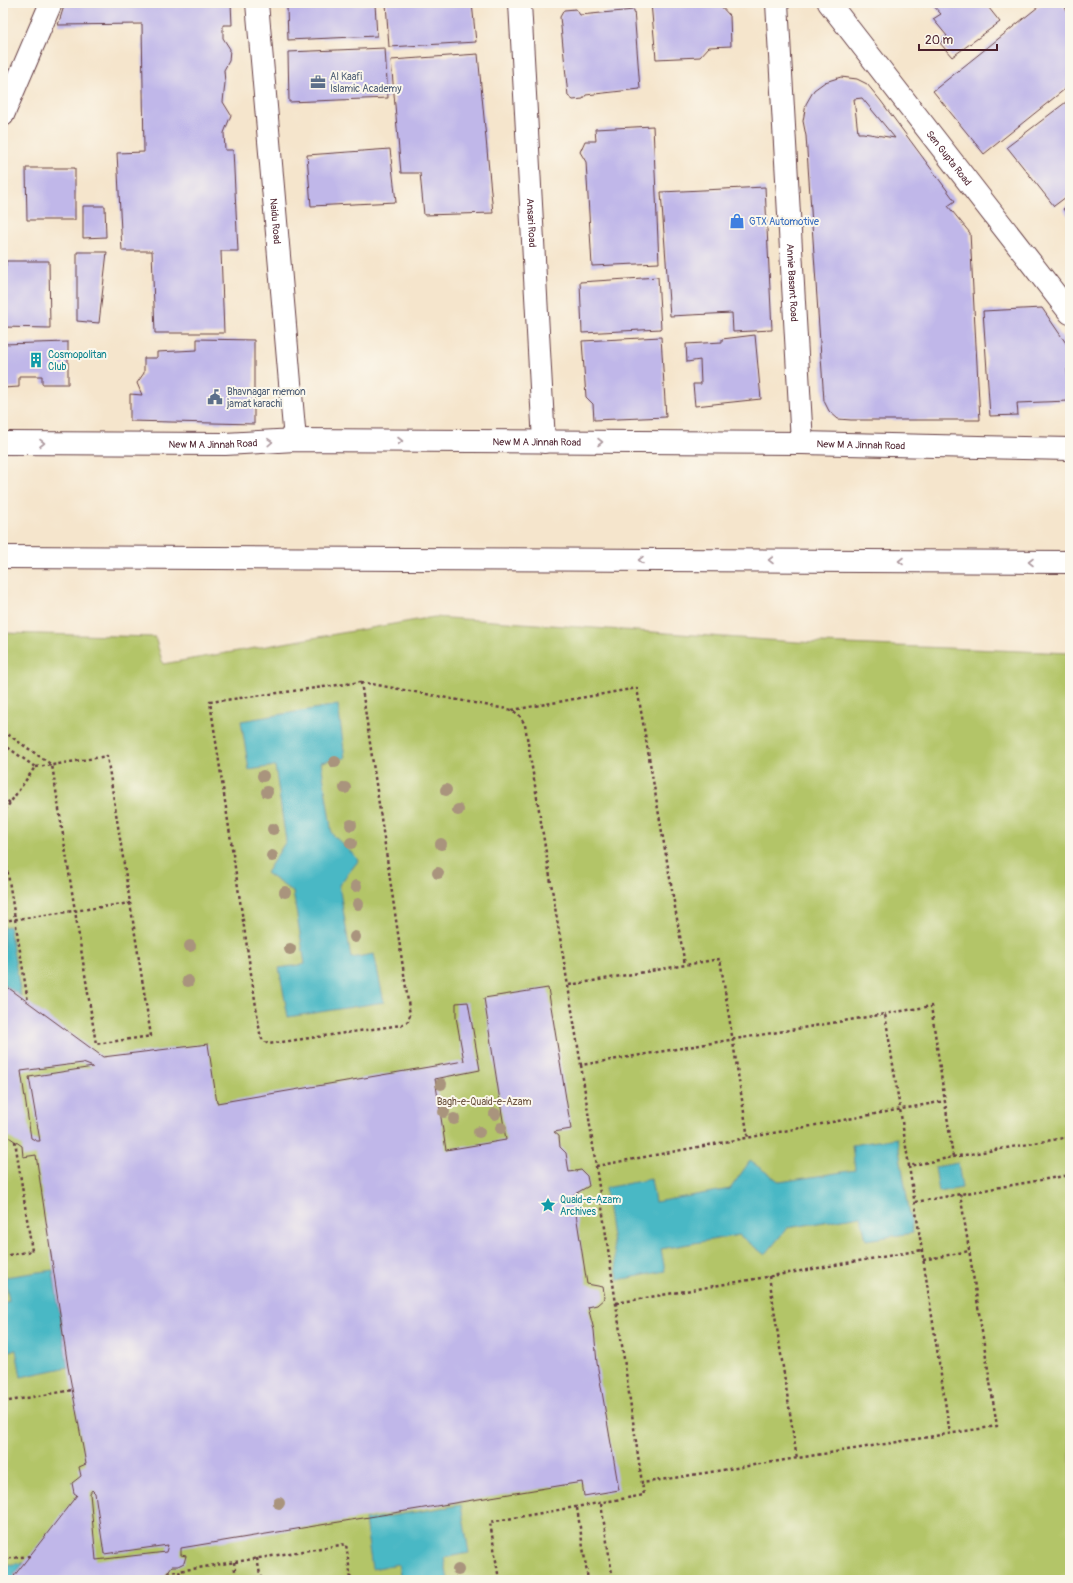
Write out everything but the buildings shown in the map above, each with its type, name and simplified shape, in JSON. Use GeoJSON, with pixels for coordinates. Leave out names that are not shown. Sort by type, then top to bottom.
{"type":"FeatureCollection","features":[{"type":"Feature","properties":{"kind":"main road"},"geometry":{"type":"LineString","coordinates":[[3,116],[51,3]]}},
{"type":"Feature","properties":{"kind":"main road","name":"Naidu Road"},"geometry":{"type":"LineString","coordinates":[[257,3],[295,440]]}},
{"type":"Feature","properties":{"kind":"main road","name":"Ansari Road"},"geometry":{"type":"LineString","coordinates":[[520,3],[544,442]]}},
{"type":"Feature","properties":{"kind":"main road","name":"Annie Basant Road"},"geometry":{"type":"LineString","coordinates":[[777,3],[802,443]]}},
{"type":"Feature","properties":{"kind":"main road","name":"Sen Gupta Road"},"geometry":{"type":"LineString","coordinates":[[829,3],[1070,313]]}},
{"type":"Feature","properties":{"kind":"main road","name":"New M A Jinnah Road"},"geometry":{"type":"LineString","coordinates":[[3,443],[225,444],[295,440],[802,443],[1070,449]]}},
{"type":"Feature","properties":{"kind":"main road"},"geometry":{"type":"LineString","coordinates":[[3,557],[1070,562]]}},
{"type":"Feature","properties":{"kind":"path"},"geometry":{"type":"LineString","coordinates":[[361,682],[410,1015],[408,1021],[401,1025],[268,1044],[262,1039],[210,702],[361,682],[512,710],[637,688],[685,965]]}},
{"type":"Feature","properties":{"kind":"path"},"geometry":{"type":"LineString","coordinates":[[499,1580],[490,1522],[601,1504],[644,1495],[569,985],[525,725],[520,716],[512,710]]}},
{"type":"Feature","properties":{"kind":"path"},"geometry":{"type":"LineString","coordinates":[[3,730],[52,765],[96,1044],[151,1036],[107,756],[52,765],[35,767],[3,744]]}},
{"type":"Feature","properties":{"kind":"path"},"geometry":{"type":"LineString","coordinates":[[3,812],[35,767]]}},
{"type":"Feature","properties":{"kind":"path"},"geometry":{"type":"LineString","coordinates":[[3,797],[10,802]]}},
{"type":"Feature","properties":{"kind":"path"},"geometry":{"type":"LineString","coordinates":[[3,842],[28,1002]]}},
{"type":"Feature","properties":{"kind":"path"},"geometry":{"type":"LineString","coordinates":[[3,921],[130,903]]}},
{"type":"Feature","properties":{"kind":"path"},"geometry":{"type":"LineString","coordinates":[[569,985],[720,959],[748,1138]]}},
{"type":"Feature","properties":{"kind":"path"},"geometry":{"type":"LineString","coordinates":[[581,1065],[932,1006],[953,1158]]}},
{"type":"Feature","properties":{"kind":"path"},"geometry":{"type":"LineString","coordinates":[[886,1014],[950,1434]]}},
{"type":"Feature","properties":{"kind":"path"},"geometry":{"type":"LineString","coordinates":[[596,1166],[945,1101]]}},
{"type":"Feature","properties":{"kind":"path"},"geometry":{"type":"LineString","coordinates":[[909,1166],[1070,1137]]}},
{"type":"Feature","properties":{"kind":"path"},"geometry":{"type":"LineString","coordinates":[[3,1256],[32,1251],[15,1141]]}},
{"type":"Feature","properties":{"kind":"path"},"geometry":{"type":"LineString","coordinates":[[915,1202],[1070,1175]]}},
{"type":"Feature","properties":{"kind":"path"},"geometry":{"type":"LineString","coordinates":[[642,1483],[997,1426],[960,1193]]}},
{"type":"Feature","properties":{"kind":"path"},"geometry":{"type":"LineString","coordinates":[[616,1303],[922,1250]]}},
{"type":"Feature","properties":{"kind":"path"},"geometry":{"type":"LineString","coordinates":[[923,1260],[969,1251]]}},
{"type":"Feature","properties":{"kind":"path"},"geometry":{"type":"LineString","coordinates":[[769,1276],[797,1458]]}},
{"type":"Feature","properties":{"kind":"path"},"geometry":{"type":"LineString","coordinates":[[3,1402],[73,1390]]}},
{"type":"Feature","properties":{"kind":"path"},"geometry":{"type":"LineString","coordinates":[[601,1504],[613,1580]]}},
{"type":"Feature","properties":{"kind":"path"},"geometry":{"type":"LineString","coordinates":[[577,1508],[588,1580]]}},
{"type":"Feature","properties":{"kind":"path"},"geometry":{"type":"LineString","coordinates":[[167,1572],[346,1544],[351,1580]]}},
{"type":"Feature","properties":{"kind":"path"},"geometry":{"type":"LineString","coordinates":[[3,1559],[30,1556]]}},
{"type":"Feature","properties":{"kind":"path"},"geometry":{"type":"LineString","coordinates":[[257,1558],[260,1580]]}},
{"type":"Feature","properties":{"kind":"path"},"geometry":{"type":"LineString","coordinates":[[234,1562],[236,1580]]}},
{"type":"Feature","properties":{"kind":"path"},"geometry":{"type":"LineString","coordinates":[[179,1571],[181,1580]]}},
{"type":"Feature","properties":{"kind":"green space","name":"Bagh-e-Quaid-e-Azam"},"geometry":{"type":"Polygon","coordinates":[[[434,617],[797,642],[1070,653],[1070,1580],[3,1580],[3,633],[155,637],[163,664],[434,617]]]}},
{"type":"Feature","properties":{"kind":"water"},"geometry":{"type":"Polygon","coordinates":[[[338,705],[345,758],[321,762],[332,834],[359,860],[339,885],[351,958],[374,954],[384,1002],[288,1017],[279,968],[305,964],[293,892],[266,873],[286,841],[275,766],[249,770],[241,721],[338,705]]]}},
{"type":"Feature","properties":{"kind":"water"},"geometry":{"type":"Polygon","coordinates":[[[9,926],[21,996],[6,986],[3,991],[3,927],[9,926]]]}},
{"type":"Feature","properties":{"kind":"water"},"geometry":{"type":"Polygon","coordinates":[[[897,1138],[913,1233],[866,1240],[861,1216],[787,1228],[765,1255],[739,1235],[661,1249],[665,1271],[618,1280],[605,1188],[651,1179],[655,1202],[730,1189],[750,1161],[780,1182],[855,1170],[852,1145],[897,1138]]]}},
{"type":"Feature","properties":{"kind":"water"},"geometry":{"type":"Polygon","coordinates":[[[958,1163],[962,1188],[939,1192],[935,1167],[958,1163]]]}},
{"type":"Feature","properties":{"kind":"water"},"geometry":{"type":"Polygon","coordinates":[[[53,1270],[68,1367],[21,1377],[16,1350],[3,1352],[3,1303],[9,1301],[5,1277],[53,1270]]]}},
{"type":"Feature","properties":{"kind":"water"},"geometry":{"type":"Polygon","coordinates":[[[461,1505],[469,1553],[444,1558],[448,1580],[401,1580],[398,1564],[372,1569],[365,1520],[461,1505]]]}},
{"type":"Feature","properties":{"kind":"water"},"geometry":{"type":"Polygon","coordinates":[[[24,1563],[14,1575],[20,1580],[3,1580],[3,1565],[24,1563]]]}},
{"type":"Feature","properties":{"kind":"place","name":"Al Kaafi Islamic Academy"},"geometry":{"type":"Point","coordinates":[318,82]}},
{"type":"Feature","properties":{"kind":"place","name":"GTX Automotive"},"geometry":{"type":"Point","coordinates":[737,221]}},
{"type":"Feature","properties":{"kind":"place","name":"Cosmopolitan Club"},"geometry":{"type":"Point","coordinates":[36,360]}},
{"type":"Feature","properties":{"kind":"place","name":"Bhavnagar memon jamat karachi"},"geometry":{"type":"Point","coordinates":[215,397]}},
{"type":"Feature","properties":{"kind":"place","name":"Quaid-e-Azam Archives"},"geometry":{"type":"Point","coordinates":[548,1205]}}]}
